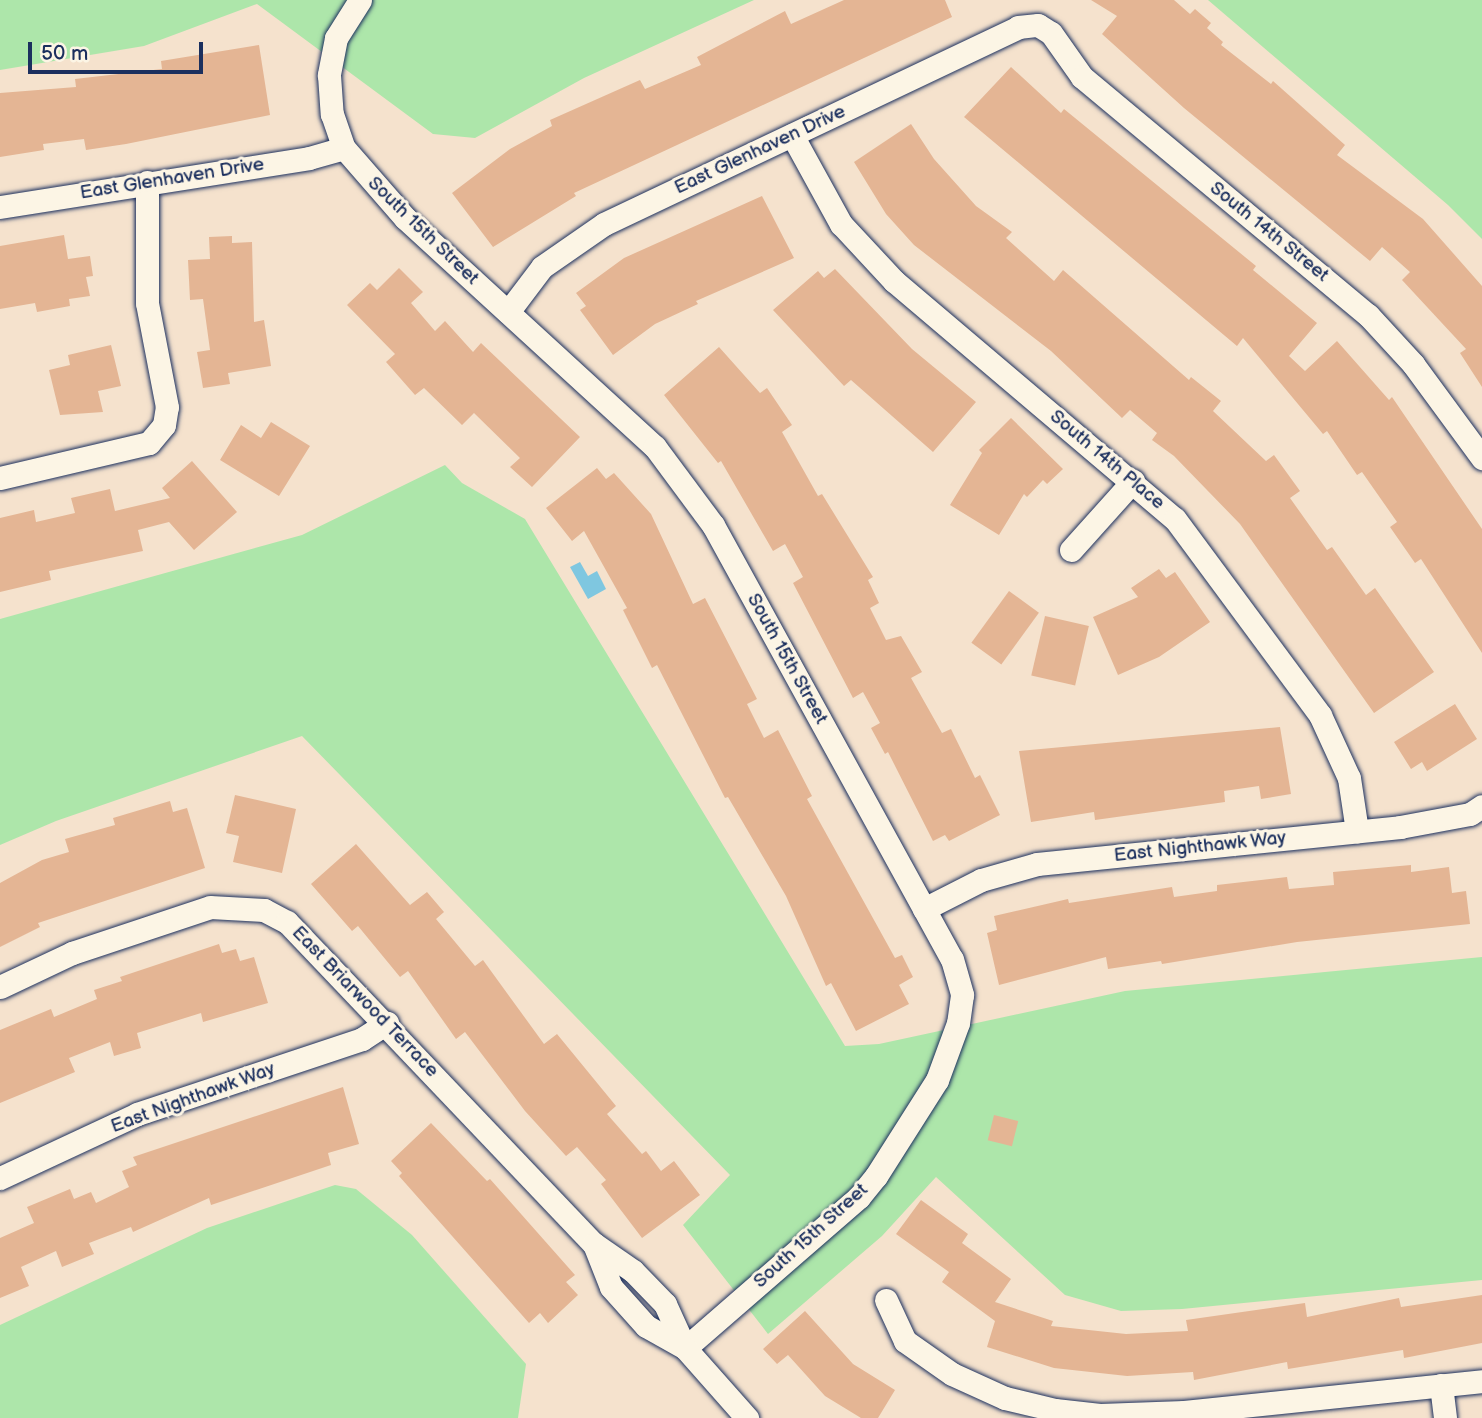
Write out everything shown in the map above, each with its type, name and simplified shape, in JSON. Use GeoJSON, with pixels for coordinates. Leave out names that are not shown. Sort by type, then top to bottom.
{"type":"FeatureCollection","features":[{"type":"Feature","properties":{"kind":"street","name":"South 15th Street"},"geometry":{"type":"LineString","coordinates":[[360,0],[336,38],[329,75],[332,114],[344,148],[400,213],[655,447],[713,525],[952,958],[962,995],[958,1023],[937,1080],[892,1155],[859,1196],[685,1348]]}},
{"type":"Feature","properties":{"kind":"street","name":"East Glenhaven Drive"},"geometry":{"type":"LineString","coordinates":[[508,312],[522,289],[567,246],[604,224],[1018,27],[1038,25]]}},
{"type":"Feature","properties":{"kind":"street","name":"South 14th Street"},"geometry":{"type":"LineString","coordinates":[[1038,25],[1051,33],[1082,77],[1368,315],[1413,364],[1482,458]]}},
{"type":"Feature","properties":{"kind":"street","name":"South 14th Place"},"geometry":{"type":"LineString","coordinates":[[792,135],[821,193],[871,257],[1175,519],[1320,715],[1349,778],[1357,831]]}},
{"type":"Feature","properties":{"kind":"street","name":"East Glenhaven Drive"},"geometry":{"type":"LineString","coordinates":[[0,207],[309,158],[344,148]]}},
{"type":"Feature","properties":{"kind":"street"},"geometry":{"type":"LineString","coordinates":[[0,478],[149,443],[164,425],[167,407],[146,303],[147,182]]}},
{"type":"Feature","properties":{"kind":"street"},"geometry":{"type":"LineString","coordinates":[[1071,550],[1133,481]]}},
{"type":"Feature","properties":{"kind":"street","name":"East Nighthawk Way"},"geometry":{"type":"LineString","coordinates":[[924,909],[981,880],[1037,864],[1437,822],[1482,806]]}},
{"type":"Feature","properties":{"kind":"street","name":"East Briarwood Terrace"},"geometry":{"type":"LineString","coordinates":[[0,987],[72,953],[172,919],[235,905],[264,910],[287,922],[387,1023],[594,1244],[648,1286],[665,1304],[685,1348]]}},
{"type":"Feature","properties":{"kind":"street","name":"East Nighthawk Way"},"geometry":{"type":"LineString","coordinates":[[0,1178],[137,1114],[362,1039],[387,1023]]}},
{"type":"Feature","properties":{"kind":"street","name":"East Briarwood Terrace"},"geometry":{"type":"LineString","coordinates":[[594,1244],[611,1287],[646,1326],[685,1348]]}},
{"type":"Feature","properties":{"kind":"street"},"geometry":{"type":"LineString","coordinates":[[626,1304],[648,1286]]}},
{"type":"Feature","properties":{"kind":"street"},"geometry":{"type":"LineString","coordinates":[[886,1300],[905,1342],[953,1374],[1005,1398],[1055,1410],[1100,1416],[1184,1412],[1482,1381]]}},
{"type":"Feature","properties":{"kind":"street"},"geometry":{"type":"LineString","coordinates":[[685,1348],[747,1418]]}},
{"type":"Feature","properties":{"kind":"street"},"geometry":{"type":"LineString","coordinates":[[1441,1385],[1445,1418]]}},
{"type":"Feature","properties":{"kind":"green space"},"geometry":{"type":"Polygon","coordinates":[[[0,0],[754,0],[584,78],[475,138],[433,134],[257,4],[144,46],[0,70],[0,0]]]}},
{"type":"Feature","properties":{"kind":"green space"},"geometry":{"type":"Polygon","coordinates":[[[1208,0],[1482,0],[1482,239],[1448,205],[1208,0]]]}},
{"type":"Feature","properties":{"kind":"green space"},"geometry":{"type":"Polygon","coordinates":[[[445,465],[462,483],[525,519],[845,1046],[879,1044],[1125,991],[1482,957],[1482,1280],[1182,1309],[1121,1311],[1065,1295],[936,1177],[882,1236],[768,1334],[683,1225],[730,1175],[302,736],[56,821],[0,845],[0,619],[302,535],[445,465]]]}},
{"type":"Feature","properties":{"kind":"green space"},"geometry":{"type":"Polygon","coordinates":[[[335,1185],[356,1189],[412,1235],[526,1364],[518,1418],[0,1418],[0,1325],[207,1228],[335,1185]]]}},
{"type":"Feature","properties":{"kind":"water"},"geometry":{"type":"Polygon","coordinates":[[[580,562],[588,576],[597,571],[606,589],[588,599],[570,567],[580,562]]]}},
{"type":"Feature","properties":{"kind":"building"},"geometry":{"type":"Polygon","coordinates":[[[844,0],[945,0],[952,17],[574,193],[576,196],[493,247],[452,193],[510,149],[552,126],[550,120],[640,80],[645,89],[701,65],[697,57],[785,11],[791,24],[844,0]]]}},
{"type":"Feature","properties":{"kind":"building"},"geometry":{"type":"Polygon","coordinates":[[[1091,0],[1174,0],[1190,14],[1195,9],[1211,23],[1207,28],[1223,42],[1221,45],[1271,84],[1273,81],[1345,145],[1337,155],[1423,219],[1482,286],[1482,387],[1460,353],[1466,349],[1402,280],[1410,272],[1382,247],[1370,261],[1184,108],[1102,34],[1117,16],[1091,0]]]}},
{"type":"Feature","properties":{"kind":"building"},"geometry":{"type":"Polygon","coordinates":[[[259,45],[270,115],[126,144],[86,150],[84,139],[43,144],[44,150],[0,157],[0,93],[76,87],[75,79],[162,69],[161,61],[259,45]]]}},
{"type":"Feature","properties":{"kind":"building"},"geometry":{"type":"Polygon","coordinates":[[[1011,67],[1061,113],[1064,109],[1256,266],[1253,270],[1317,323],[1289,356],[1305,371],[1337,341],[1389,400],[1392,397],[1482,529],[1482,653],[1421,559],[1415,563],[1390,527],[1397,522],[1362,472],[1357,475],[1327,431],[1323,434],[1243,338],[1237,346],[964,117],[1011,67]]]}},
{"type":"Feature","properties":{"kind":"building"},"geometry":{"type":"Polygon","coordinates":[[[911,124],[934,159],[976,206],[1012,232],[1006,238],[1054,281],[1063,270],[1189,380],[1191,377],[1221,401],[1213,411],[1266,461],[1274,455],[1300,491],[1290,498],[1327,550],[1332,547],[1366,595],[1375,588],[1434,672],[1374,713],[1240,524],[1174,456],[1152,440],[1157,433],[1130,410],[1122,418],[1051,351],[914,245],[886,214],[854,162],[911,124]]]}},
{"type":"Feature","properties":{"kind":"building"},"geometry":{"type":"Polygon","coordinates":[[[762,196],[794,258],[696,301],[698,304],[655,324],[613,355],[580,310],[586,306],[576,293],[624,258],[762,196]]]}},
{"type":"Feature","properties":{"kind":"building"},"geometry":{"type":"Polygon","coordinates":[[[64,235],[68,259],[90,256],[93,276],[86,277],[90,296],[69,299],[70,306],[37,312],[35,303],[0,309],[0,246],[64,235]]]}},
{"type":"Feature","properties":{"kind":"building"},"geometry":{"type":"Polygon","coordinates":[[[232,236],[232,243],[252,242],[254,322],[264,320],[271,366],[228,373],[230,384],[203,388],[197,352],[210,350],[203,299],[190,300],[188,260],[210,259],[209,237],[232,236]]]}},
{"type":"Feature","properties":{"kind":"building"},"geometry":{"type":"Polygon","coordinates":[[[399,268],[423,292],[411,303],[435,331],[445,321],[473,352],[481,343],[580,437],[532,487],[510,467],[520,458],[474,413],[462,425],[424,388],[415,395],[386,362],[395,354],[347,305],[370,283],[377,290],[399,268]]]}},
{"type":"Feature","properties":{"kind":"building"},"geometry":{"type":"Polygon","coordinates":[[[835,269],[912,349],[976,402],[933,452],[851,380],[844,386],[773,310],[818,271],[824,278],[835,269]]]}},
{"type":"Feature","properties":{"kind":"building"},"geometry":{"type":"Polygon","coordinates":[[[111,345],[121,386],[98,391],[103,412],[60,415],[49,370],[70,365],[68,355],[111,345]]]}},
{"type":"Feature","properties":{"kind":"building"},"geometry":{"type":"Polygon","coordinates":[[[719,347],[760,393],[767,388],[792,425],[782,432],[818,496],[822,494],[873,577],[868,580],[879,603],[870,608],[886,640],[901,636],[922,672],[911,678],[942,733],[951,729],[975,778],[980,775],[1000,815],[949,841],[945,835],[933,841],[888,752],[885,754],[871,728],[880,723],[863,692],[853,698],[793,583],[803,577],[785,544],[773,551],[721,461],[718,463],[664,395],[719,347]]]}},
{"type":"Feature","properties":{"kind":"building"},"geometry":{"type":"Polygon","coordinates":[[[1011,418],[1063,469],[1047,484],[1043,480],[1027,497],[1024,494],[999,535],[950,505],[982,453],[979,450],[1011,418]]]}},
{"type":"Feature","properties":{"kind":"building"},"geometry":{"type":"Polygon","coordinates":[[[271,422],[310,446],[279,496],[220,460],[241,425],[261,438],[271,422]]]}},
{"type":"Feature","properties":{"kind":"building"},"geometry":{"type":"Polygon","coordinates":[[[192,461],[237,512],[194,550],[169,522],[138,530],[143,551],[49,571],[51,580],[0,592],[0,518],[34,510],[36,522],[75,513],[71,498],[110,489],[115,511],[170,498],[162,488],[192,461]]]}},
{"type":"Feature","properties":{"kind":"building"},"geometry":{"type":"Polygon","coordinates":[[[597,468],[606,479],[614,473],[651,514],[693,604],[705,598],[757,699],[747,704],[764,738],[778,730],[812,796],[807,799],[895,958],[902,955],[913,977],[899,985],[909,1004],[856,1031],[831,983],[826,986],[786,896],[728,797],[725,798],[657,665],[652,668],[623,610],[627,608],[584,531],[572,541],[546,508],[597,468]]]}},
{"type":"Feature","properties":{"kind":"building"},"geometry":{"type":"Polygon","coordinates":[[[1159,569],[1166,578],[1175,572],[1210,622],[1159,657],[1118,675],[1093,617],[1138,597],[1131,588],[1159,569]]]}},
{"type":"Feature","properties":{"kind":"building"},"geometry":{"type":"Polygon","coordinates":[[[1009,591],[1039,613],[1001,665],[971,643],[1009,591]]]}},
{"type":"Feature","properties":{"kind":"building"},"geometry":{"type":"Polygon","coordinates":[[[1045,616],[1089,626],[1075,686],[1031,675],[1045,616]]]}},
{"type":"Feature","properties":{"kind":"building"},"geometry":{"type":"Polygon","coordinates":[[[1455,704],[1477,739],[1427,771],[1422,762],[1411,769],[1394,742],[1455,704]]]}},
{"type":"Feature","properties":{"kind":"building"},"geometry":{"type":"Polygon","coordinates":[[[1280,727],[1291,794],[1261,799],[1259,786],[1224,791],[1225,802],[1095,820],[1094,812],[1031,822],[1019,751],[1280,727]]]}},
{"type":"Feature","properties":{"kind":"building"},"geometry":{"type":"Polygon","coordinates":[[[235,795],[296,809],[282,873],[233,862],[239,836],[226,833],[235,795]]]}},
{"type":"Feature","properties":{"kind":"building"},"geometry":{"type":"Polygon","coordinates":[[[170,801],[173,812],[187,808],[205,868],[38,923],[40,927],[0,947],[0,883],[42,860],[69,852],[65,839],[115,825],[113,818],[170,801]]]}},
{"type":"Feature","properties":{"kind":"building"},"geometry":{"type":"Polygon","coordinates":[[[356,844],[410,905],[427,892],[444,912],[436,919],[475,966],[483,960],[544,1044],[557,1034],[616,1106],[607,1114],[642,1154],[646,1151],[661,1171],[674,1161],[700,1195],[642,1238],[601,1184],[606,1180],[577,1147],[566,1156],[525,1111],[465,1032],[456,1039],[408,971],[400,977],[358,926],[352,931],[311,884],[356,844]]]}},
{"type":"Feature","properties":{"kind":"building"},"geometry":{"type":"Polygon","coordinates":[[[1411,865],[1411,872],[1449,867],[1452,893],[1466,891],[1470,924],[1297,942],[1162,964],[1161,961],[1108,969],[1106,957],[999,985],[987,933],[997,930],[994,916],[1068,899],[1069,903],[1172,887],[1174,897],[1217,891],[1217,885],[1287,877],[1289,889],[1334,885],[1333,872],[1411,865]]]}},
{"type":"Feature","properties":{"kind":"building"},"geometry":{"type":"Polygon","coordinates":[[[219,944],[222,953],[236,949],[240,961],[254,957],[268,1003],[203,1022],[201,1013],[137,1033],[141,1048],[114,1056],[110,1042],[69,1058],[75,1072],[0,1103],[0,1030],[51,1009],[54,1017],[97,999],[94,990],[122,981],[120,977],[219,944]]]}},
{"type":"Feature","properties":{"kind":"building"},"geometry":{"type":"Polygon","coordinates":[[[343,1087],[359,1144],[328,1153],[331,1165],[211,1205],[209,1198],[133,1232],[131,1227],[89,1243],[94,1254],[62,1267],[56,1251],[21,1267],[29,1286],[0,1298],[0,1238],[34,1223],[27,1207],[70,1189],[74,1199],[91,1192],[96,1203],[129,1187],[122,1171],[137,1165],[133,1157],[343,1087]]]}},
{"type":"Feature","properties":{"kind":"building"},"geometry":{"type":"Polygon","coordinates":[[[994,1115],[1018,1121],[1012,1146],[988,1140],[994,1115]]]}},
{"type":"Feature","properties":{"kind":"building"},"geometry":{"type":"Polygon","coordinates":[[[431,1123],[487,1181],[490,1179],[575,1275],[566,1282],[578,1295],[548,1323],[540,1313],[529,1323],[399,1176],[402,1173],[391,1161],[431,1123]]]}},
{"type":"Feature","properties":{"kind":"building"},"geometry":{"type":"Polygon","coordinates":[[[921,1200],[968,1234],[962,1243],[1011,1279],[995,1302],[1053,1321],[1051,1326],[1126,1334],[1188,1331],[1186,1320],[1305,1303],[1307,1317],[1399,1298],[1401,1307],[1482,1295],[1482,1343],[1404,1358],[1403,1350],[1288,1369],[1287,1362],[1194,1380],[1193,1372],[1127,1376],[1054,1368],[987,1347],[995,1321],[942,1282],[949,1272],[896,1234],[921,1200]]]}},
{"type":"Feature","properties":{"kind":"building"},"geometry":{"type":"Polygon","coordinates":[[[805,1311],[853,1364],[895,1390],[878,1418],[861,1418],[825,1396],[788,1355],[777,1364],[763,1349],[805,1311]]]}}]}
